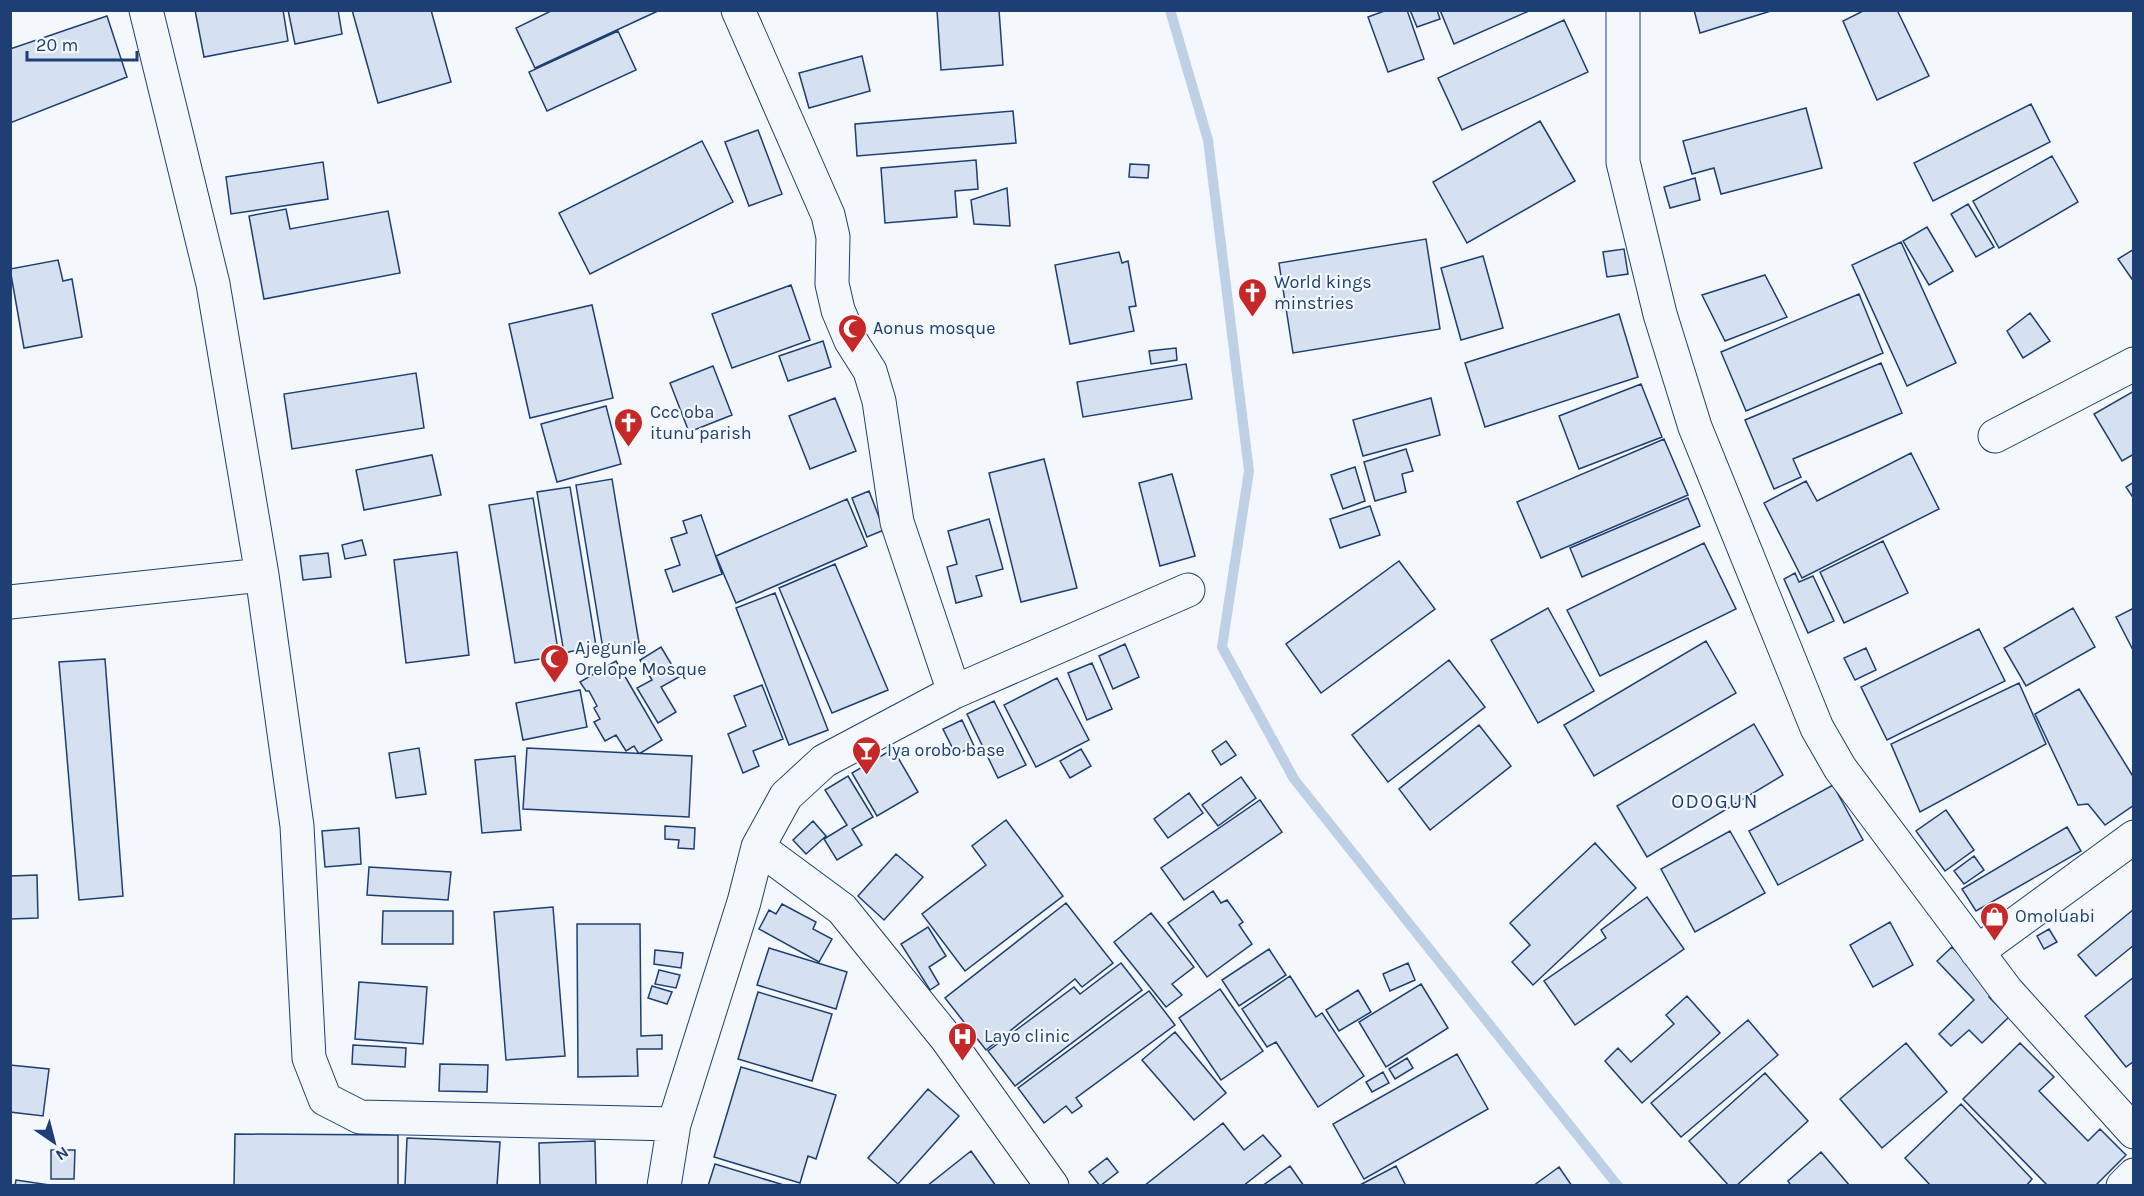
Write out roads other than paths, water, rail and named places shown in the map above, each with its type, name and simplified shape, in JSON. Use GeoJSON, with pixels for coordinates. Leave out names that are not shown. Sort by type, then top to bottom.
{"type":"FeatureCollection","features":[{"type":"Feature","properties":{"kind":"street"},"geometry":{"type":"LineString","coordinates":[[146,10],[213,284],[262,575],[297,826],[309,1058],[325,1099],[360,1116],[674,1125]]}},
{"type":"Feature","properties":{"kind":"street"},"geometry":{"type":"LineString","coordinates":[[738,10],[828,215],[833,237],[832,284],[838,310],[850,341],[870,370],[879,401],[897,522],[954,692]]}},
{"type":"Feature","properties":{"kind":"street"},"geometry":{"type":"LineString","coordinates":[[1623,10],[1623,162],[1659,314],[1695,427],[1817,728],[1840,768],[2006,990],[2133,1132]]}},
{"type":"Feature","properties":{"kind":"street"},"geometry":{"type":"LineString","coordinates":[[1995,436],[2133,364]]}},
{"type":"Feature","properties":{"kind":"street"},"geometry":{"type":"LineString","coordinates":[[10,602],[262,575]]}},
{"type":"Feature","properties":{"kind":"street"},"geometry":{"type":"LineString","coordinates":[[664,1185],[674,1125],[744,902],[758,847],[786,796],[824,761],[954,692],[1188,590]]}},
{"type":"Feature","properties":{"kind":"street"},"geometry":{"type":"LineString","coordinates":[[1977,952],[2133,837]]}},
{"type":"Feature","properties":{"kind":"street"},"geometry":{"type":"LineString","coordinates":[[758,847],[842,909],[947,1039],[1052,1185]]}},
{"type":"Feature","properties":{"kind":"street"},"geometry":{"type":"LineString","coordinates":[[2123,1185],[2133,1175]]}},
{"type":"Feature","properties":{"kind":"waterway"},"geometry":{"type":"LineString","coordinates":[[1170,10],[1208,140],[1249,471],[1222,647],[1294,779],[1618,1186]]}},
{"type":"Feature","properties":{"kind":"place","name":"World kings minstries"},"geometry":{"type":"Point","coordinates":[1253,318]}},
{"type":"Feature","properties":{"kind":"place","name":"Aonus mosque"},"geometry":{"type":"Point","coordinates":[852,354]}},
{"type":"Feature","properties":{"kind":"place","name":"Ccc oba itunu parish"},"geometry":{"type":"Point","coordinates":[629,448]}},
{"type":"Feature","properties":{"kind":"place","name":"Ajegunle Orelope Mosque"},"geometry":{"type":"Point","coordinates":[554,684]}},
{"type":"Feature","properties":{"kind":"place","name":"Iya orobo base"},"geometry":{"type":"Point","coordinates":[866,776]}},
{"type":"Feature","properties":{"kind":"place","name":"Omoluabi"},"geometry":{"type":"Point","coordinates":[1994,942]}},
{"type":"Feature","properties":{"kind":"place","name":"Layo clinic"},"geometry":{"type":"Point","coordinates":[963,1062]}},
{"type":"Feature","properties":{"kind":"district","name":"ODOGUN"},"geometry":{"type":"Point","coordinates":[1715,801]}}]}
